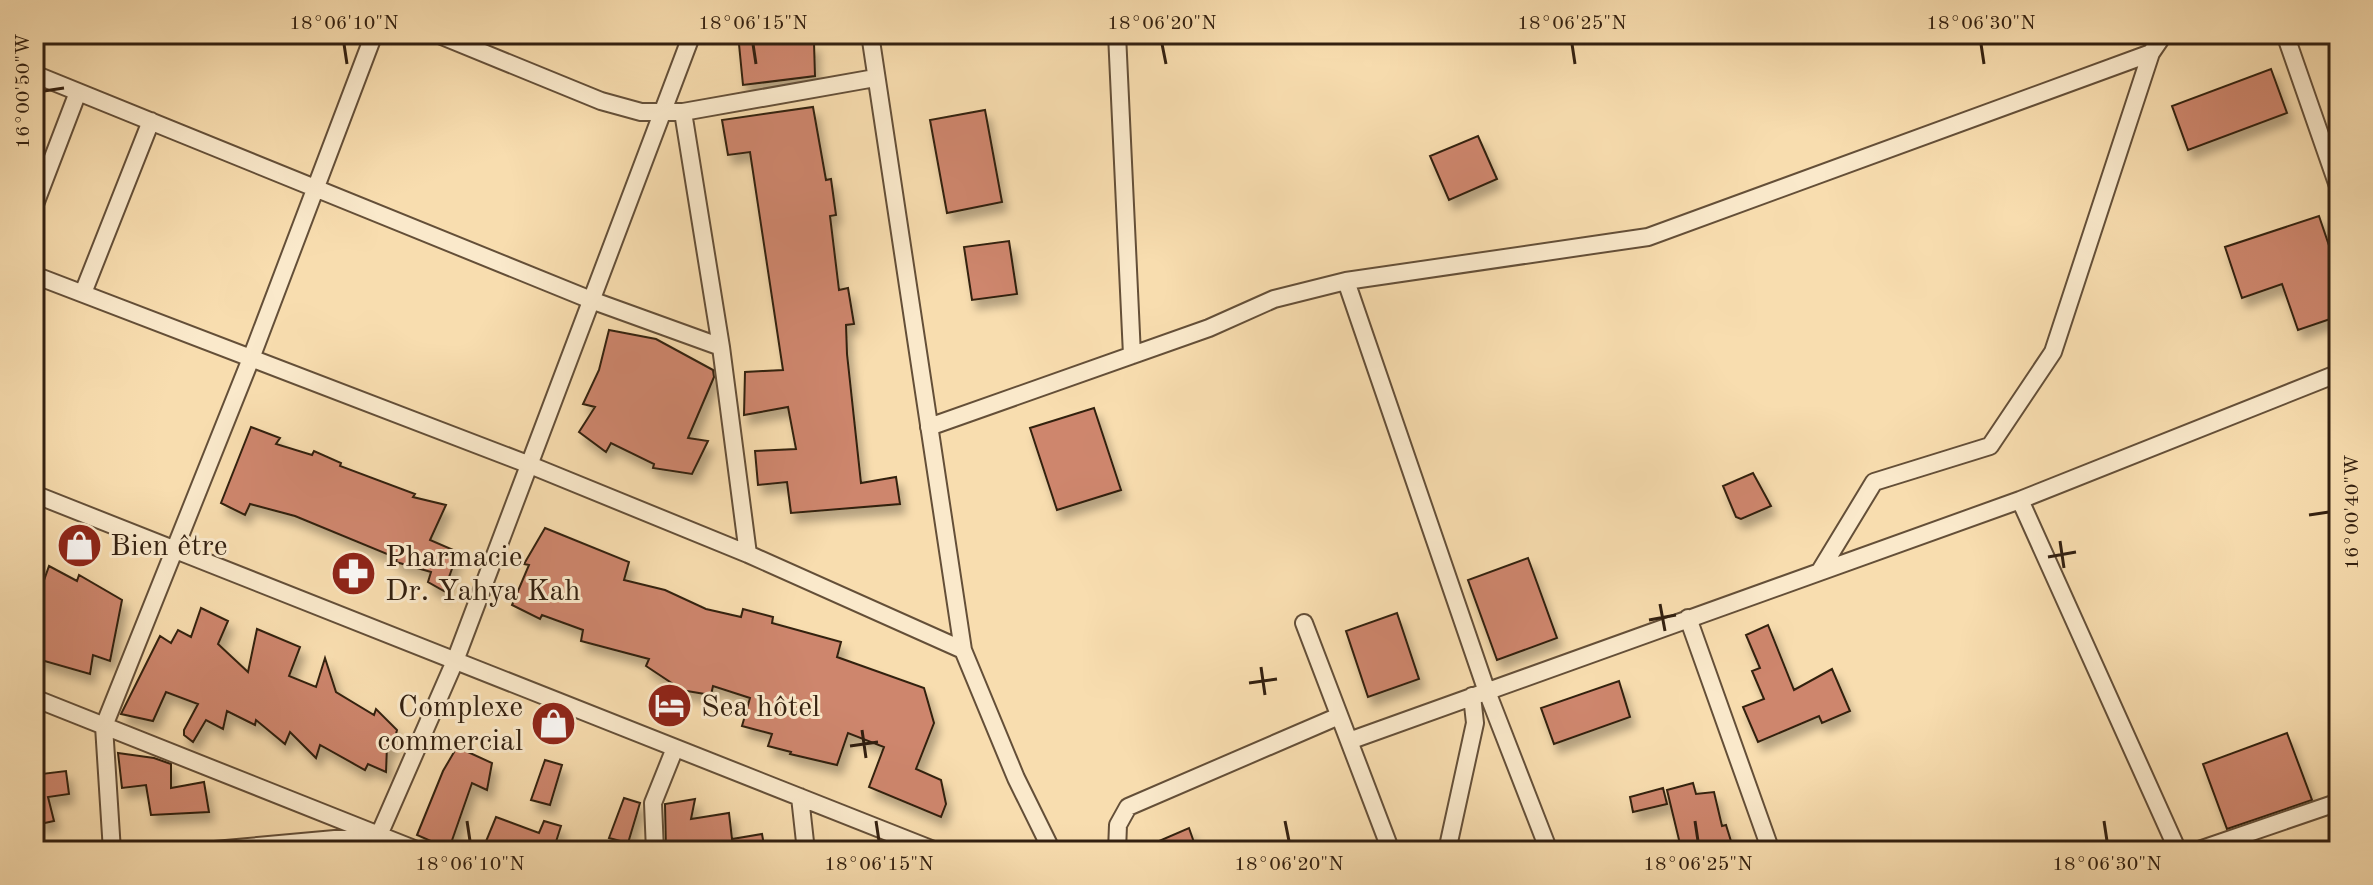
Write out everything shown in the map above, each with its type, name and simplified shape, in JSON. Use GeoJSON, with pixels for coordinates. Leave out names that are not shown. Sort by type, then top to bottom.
{"type":"FeatureCollection","features":[{"type":"Feature","properties":{"kind":"street"},"geometry":{"type":"LineString","coordinates":[[112,851],[104,726],[250,361],[374,34]]}},
{"type":"Feature","properties":{"kind":"street"},"geometry":{"type":"LineString","coordinates":[[437,34],[618,107],[664,114],[875,78]]}},
{"type":"Feature","properties":{"kind":"street"},"geometry":{"type":"LineString","coordinates":[[379,835],[455,661],[692,34]]}},
{"type":"Feature","properties":{"kind":"street"},"geometry":{"type":"LineString","coordinates":[[870,34],[963,650],[1010,765],[1052,851]]}},
{"type":"Feature","properties":{"kind":"street"},"geometry":{"type":"LineString","coordinates":[[1117,34],[1132,355]]}},
{"type":"Feature","properties":{"kind":"street"},"geometry":{"type":"LineString","coordinates":[[1820,571],[1874,482],[1990,446],[2053,352],[2151,53],[2164,34]]}},
{"type":"Feature","properties":{"kind":"street"},"geometry":{"type":"LineString","coordinates":[[2285,34],[2339,189]]}},
{"type":"Feature","properties":{"kind":"street"},"geometry":{"type":"LineString","coordinates":[[929,427],[1209,328],[1274,299],[1346,281],[1648,237],[2151,53]]}},
{"type":"Feature","properties":{"kind":"street"},"geometry":{"type":"LineString","coordinates":[[34,74],[591,300],[721,347]]}},
{"type":"Feature","properties":{"kind":"street"},"geometry":{"type":"LineString","coordinates":[[34,207],[78,92]]}},
{"type":"Feature","properties":{"kind":"street"},"geometry":{"type":"LineString","coordinates":[[683,112],[721,347],[748,554]]}},
{"type":"Feature","properties":{"kind":"street"},"geometry":{"type":"LineString","coordinates":[[83,293],[151,121]]}},
{"type":"Feature","properties":{"kind":"street"},"geometry":{"type":"LineString","coordinates":[[34,275],[250,361],[530,465],[748,554],[963,650]]}},
{"type":"Feature","properties":{"kind":"street"},"geometry":{"type":"LineString","coordinates":[[1346,281],[1479,693],[1549,851]]}},
{"type":"Feature","properties":{"kind":"street"},"geometry":{"type":"LineString","coordinates":[[1349,741],[2020,500],[2339,373]]}},
{"type":"Feature","properties":{"kind":"street"},"geometry":{"type":"LineString","coordinates":[[34,494],[936,851]]}},
{"type":"Feature","properties":{"kind":"street"},"geometry":{"type":"LineString","coordinates":[[2020,500],[2178,851]]}},
{"type":"Feature","properties":{"kind":"street"},"geometry":{"type":"LineString","coordinates":[[1688,618],[1771,851]]}},
{"type":"Feature","properties":{"kind":"street"},"geometry":{"type":"LineString","coordinates":[[1304,623],[1391,851]]}},
{"type":"Feature","properties":{"kind":"street"},"geometry":{"type":"LineString","coordinates":[[1447,851],[1479,693]]}},
{"type":"Feature","properties":{"kind":"street"},"geometry":{"type":"LineString","coordinates":[[34,698],[418,851]]}},
{"type":"Feature","properties":{"kind":"street"},"geometry":{"type":"LineString","coordinates":[[1117,851],[1118,825],[1128,807],[1339,716]]}},
{"type":"Feature","properties":{"kind":"street"},"geometry":{"type":"LineString","coordinates":[[655,851],[653,803],[675,748]]}},
{"type":"Feature","properties":{"kind":"street"},"geometry":{"type":"LineString","coordinates":[[800,797],[806,851]]}},
{"type":"Feature","properties":{"kind":"street"},"geometry":{"type":"LineString","coordinates":[[2196,851],[2339,802]]}},
{"type":"Feature","properties":{"kind":"street"},"geometry":{"type":"LineString","coordinates":[[203,851],[268,848],[379,835]]}},
{"type":"Feature","properties":{"kind":"building"},"geometry":{"type":"Polygon","coordinates":[[[738,34],[800,34],[801,44],[814,43],[815,76],[743,85],[738,34]]]}},
{"type":"Feature","properties":{"kind":"building"},"geometry":{"type":"Polygon","coordinates":[[[2271,69],[2287,113],[2188,150],[2172,106],[2271,69]]]}},
{"type":"Feature","properties":{"kind":"building"},"geometry":{"type":"Polygon","coordinates":[[[813,107],[826,180],[831,179],[836,215],[830,216],[839,290],[848,288],[854,324],[846,325],[847,354],[861,483],[896,477],[900,504],[791,513],[787,482],[758,485],[755,451],[796,449],[788,407],[744,415],[745,372],[783,370],[750,152],[728,155],[722,120],[813,107]]]}},
{"type":"Feature","properties":{"kind":"building"},"geometry":{"type":"Polygon","coordinates":[[[985,110],[1002,202],[947,213],[930,120],[985,110]]]}},
{"type":"Feature","properties":{"kind":"building"},"geometry":{"type":"Polygon","coordinates":[[[1478,136],[1497,179],[1449,200],[1430,156],[1478,136]]]}},
{"type":"Feature","properties":{"kind":"building"},"geometry":{"type":"Polygon","coordinates":[[[2319,216],[2339,275],[2339,316],[2298,330],[2282,284],[2242,298],[2225,247],[2319,216]]]}},
{"type":"Feature","properties":{"kind":"building"},"geometry":{"type":"Polygon","coordinates":[[[1009,241],[1017,294],[972,300],[964,247],[1009,241]]]}},
{"type":"Feature","properties":{"kind":"building"},"geometry":{"type":"Polygon","coordinates":[[[609,330],[656,339],[713,370],[714,377],[688,438],[708,441],[692,474],[653,468],[654,464],[611,443],[606,452],[579,432],[595,407],[583,404],[599,370],[609,330]]]}},
{"type":"Feature","properties":{"kind":"building"},"geometry":{"type":"Polygon","coordinates":[[[1094,408],[1121,490],[1057,510],[1030,428],[1094,408]]]}},
{"type":"Feature","properties":{"kind":"building"},"geometry":{"type":"Polygon","coordinates":[[[251,427],[280,438],[276,444],[312,455],[314,451],[341,463],[340,466],[415,494],[413,497],[446,505],[430,540],[458,552],[444,591],[428,582],[431,572],[396,562],[397,558],[295,516],[250,504],[245,515],[221,503],[251,427]]]}},
{"type":"Feature","properties":{"kind":"building"},"geometry":{"type":"Polygon","coordinates":[[[1753,473],[1771,506],[1741,519],[1736,517],[1723,486],[1753,473]]]}},
{"type":"Feature","properties":{"kind":"building"},"geometry":{"type":"Polygon","coordinates":[[[545,528],[629,562],[624,580],[665,590],[706,609],[741,617],[743,609],[773,617],[772,623],[841,642],[837,657],[924,688],[934,723],[916,769],[941,780],[946,804],[941,817],[869,787],[884,747],[848,733],[837,765],[768,746],[772,734],[742,726],[750,698],[713,686],[711,695],[675,689],[676,686],[646,666],[649,659],[581,641],[583,630],[542,615],[540,619],[512,605],[529,565],[524,564],[545,528]]]}},
{"type":"Feature","properties":{"kind":"building"},"geometry":{"type":"Polygon","coordinates":[[[1528,558],[1557,638],[1497,660],[1468,580],[1528,558]]]}},
{"type":"Feature","properties":{"kind":"building"},"geometry":{"type":"Polygon","coordinates":[[[49,566],[77,581],[79,575],[122,600],[110,661],[93,655],[90,674],[34,658],[34,609],[49,566]]]}},
{"type":"Feature","properties":{"kind":"building"},"geometry":{"type":"Polygon","coordinates":[[[201,608],[228,621],[218,644],[248,672],[257,629],[300,647],[289,676],[316,687],[325,658],[336,692],[374,715],[376,709],[397,730],[392,749],[387,746],[386,772],[368,764],[365,770],[320,745],[316,758],[290,732],[285,744],[256,720],[255,725],[227,711],[223,729],[206,720],[193,742],[184,735],[184,730],[198,704],[166,692],[153,721],[121,714],[160,636],[171,643],[178,630],[191,637],[201,608]]]}},
{"type":"Feature","properties":{"kind":"building"},"geometry":{"type":"Polygon","coordinates":[[[1397,613],[1419,679],[1368,697],[1346,631],[1397,613]]]}},
{"type":"Feature","properties":{"kind":"building"},"geometry":{"type":"Polygon","coordinates":[[[1768,625],[1794,690],[1832,669],[1850,711],[1822,723],[1819,716],[1758,742],[1743,707],[1764,699],[1752,671],[1760,668],[1746,635],[1768,625]]]}},
{"type":"Feature","properties":{"kind":"building"},"geometry":{"type":"Polygon","coordinates":[[[1619,681],[1630,717],[1554,744],[1541,708],[1619,681]]]}},
{"type":"Feature","properties":{"kind":"building"},"geometry":{"type":"Polygon","coordinates":[[[2287,733],[2312,800],[2227,829],[2203,764],[2287,733]]]}},
{"type":"Feature","properties":{"kind":"building"},"geometry":{"type":"Polygon","coordinates":[[[457,747],[492,763],[487,790],[472,783],[449,849],[417,835],[443,771],[457,747]]]}},
{"type":"Feature","properties":{"kind":"building"},"geometry":{"type":"Polygon","coordinates":[[[118,753],[154,758],[171,764],[171,788],[204,782],[209,812],[151,815],[146,785],[122,788],[118,753]]]}},
{"type":"Feature","properties":{"kind":"building"},"geometry":{"type":"Polygon","coordinates":[[[545,760],[562,765],[550,805],[531,800],[545,760]]]}},
{"type":"Feature","properties":{"kind":"building"},"geometry":{"type":"Polygon","coordinates":[[[41,771],[42,774],[66,771],[69,794],[48,797],[54,821],[40,824],[34,773],[41,771]]]}},
{"type":"Feature","properties":{"kind":"building"},"geometry":{"type":"Polygon","coordinates":[[[1693,783],[1696,794],[1714,792],[1722,826],[1726,825],[1734,851],[1681,848],[1667,790],[1693,783]]]}},
{"type":"Feature","properties":{"kind":"building"},"geometry":{"type":"Polygon","coordinates":[[[1663,788],[1667,804],[1633,812],[1630,797],[1663,788]]]}},
{"type":"Feature","properties":{"kind":"building"},"geometry":{"type":"Polygon","coordinates":[[[624,798],[640,803],[628,843],[609,838],[624,798]]]}},
{"type":"Feature","properties":{"kind":"building"},"geometry":{"type":"Polygon","coordinates":[[[695,799],[691,819],[729,813],[732,839],[762,834],[765,851],[666,851],[665,804],[695,799]]]}},
{"type":"Feature","properties":{"kind":"building"},"geometry":{"type":"Polygon","coordinates":[[[496,817],[539,833],[544,821],[561,826],[553,851],[482,851],[496,817]]]}},
{"type":"Feature","properties":{"kind":"building"},"geometry":{"type":"Polygon","coordinates":[[[1189,828],[1197,851],[1136,851],[1189,828]]]}},
{"type":"Feature","properties":{"kind":"place","name":"Bien être"},"geometry":{"type":"Point","coordinates":[79,545]}},
{"type":"Feature","properties":{"kind":"place","name":"Pharmacie Dr. Yahya Kah"},"geometry":{"type":"Point","coordinates":[354,573]}},
{"type":"Feature","properties":{"kind":"place","name":"Sea hôtel"},"geometry":{"type":"Point","coordinates":[670,706]}},
{"type":"Feature","properties":{"kind":"place","name":"Complexe commercial"},"geometry":{"type":"Point","coordinates":[554,723]}}]}
